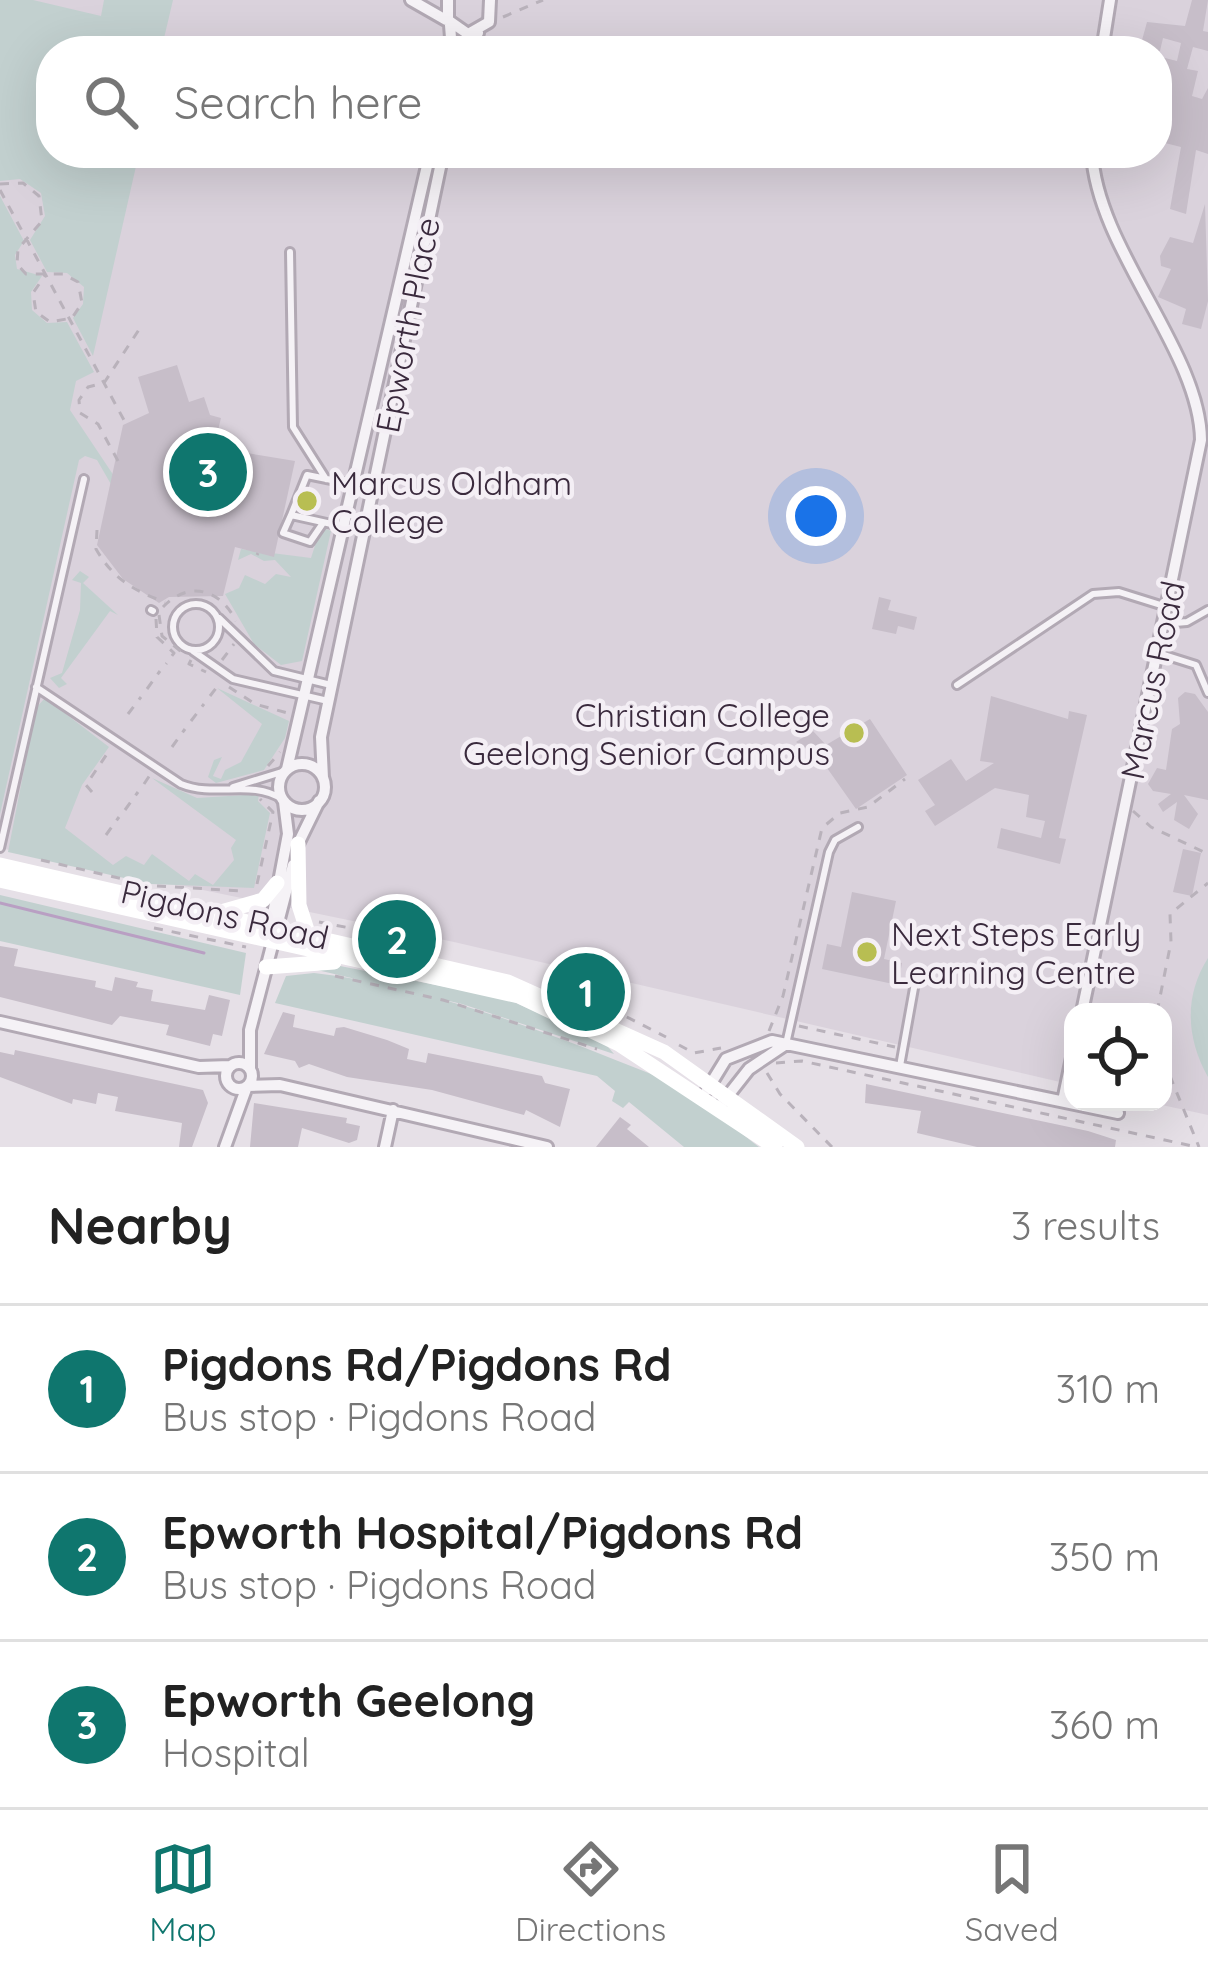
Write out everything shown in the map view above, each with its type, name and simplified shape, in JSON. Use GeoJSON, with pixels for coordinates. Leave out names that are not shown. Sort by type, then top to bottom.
{"type":"FeatureCollection","features":[{"type":"Feature","properties":{"kind":"street"},"geometry":{"type":"LineString","coordinates":[[411,0],[464,33],[480,31]]}},
{"type":"Feature","properties":{"kind":"street"},"geometry":{"type":"LineString","coordinates":[[448,0],[450,36]]}},
{"type":"Feature","properties":{"kind":"street"},"geometry":{"type":"LineString","coordinates":[[477,36],[497,16],[490,0]]}},
{"type":"Feature","properties":{"kind":"street"},"geometry":{"type":"LineString","coordinates":[[1105,36],[1111,0]]}},
{"type":"Feature","properties":{"kind":"street","name":"Epworth Place"},"geometry":{"type":"LineString","coordinates":[[286,771],[308,697],[427,168]]}},
{"type":"Feature","properties":{"kind":"street","name":"Epworth Place"},"geometry":{"type":"LineString","coordinates":[[322,778],[320,745],[328,701],[440,168]]}},
{"type":"Feature","properties":{"kind":"street","name":"Marcus Road"},"geometry":{"type":"LineString","coordinates":[[1084,1003],[1204,419],[1106,216],[1096,168]]}},
{"type":"Feature","properties":{"kind":"street"},"geometry":{"type":"LineString","coordinates":[[225,1147],[231,1116],[231,1065],[250,1030],[266,967],[288,834],[279,785],[286,771],[307,765],[322,778],[320,801],[298,844],[273,930]]}},
{"type":"Feature","properties":{"kind":"street"},"geometry":{"type":"LineString","coordinates":[[283,800],[304,810],[320,801]]}},
{"type":"Feature","properties":{"kind":"street"},"geometry":{"type":"LineString","coordinates":[[298,844],[299,905],[308,933]]}},
{"type":"Feature","properties":{"kind":"street","name":"Pigdons Road"},"geometry":{"type":"LineString","coordinates":[[0,865],[218,913],[473,984],[554,1010],[707,1089]]}},
{"type":"Feature","properties":{"kind":"street","name":"Pigdons Road"},"geometry":{"type":"LineString","coordinates":[[0,880],[308,933],[460,968],[540,994],[613,1026],[797,1147]]}},
{"type":"Feature","properties":{"kind":"street"},"geometry":{"type":"LineString","coordinates":[[218,913],[263,900],[278,883]]}},
{"type":"Feature","properties":{"kind":"street"},"geometry":{"type":"LineString","coordinates":[[266,967],[327,960],[445,984],[473,984]]}},
{"type":"Feature","properties":{"kind":"street"},"geometry":{"type":"LineString","coordinates":[[0,1022],[200,1067],[250,1069],[280,1085]]}},
{"type":"Feature","properties":{"kind":"street"},"geometry":{"type":"LineString","coordinates":[[231,1116],[248,1086],[250,1030]]}},
{"type":"Feature","properties":{"kind":"street"},"geometry":{"type":"LineString","coordinates":[[707,1089],[730,1055],[768,1041],[1118,1113]]}},
{"type":"Feature","properties":{"kind":"street"},"geometry":{"type":"LineString","coordinates":[[724,1100],[749,1069],[786,1044]]}},
{"type":"Feature","properties":{"kind":"street"},"geometry":{"type":"LineString","coordinates":[[200,1067],[228,1084],[280,1085],[547,1147]]}},
{"type":"Feature","properties":{"kind":"street"},"geometry":{"type":"LineString","coordinates":[[1063,1101],[1064,1096]]}},
{"type":"Feature","properties":{"kind":"street","name":"Pigdons Road"},"geometry":{"type":"LineString","coordinates":[[724,1100],[775,1147]]}},
{"type":"Feature","properties":{"kind":"street"},"geometry":{"type":"LineString","coordinates":[[385,1147],[393,1110]]}},
{"type":"Feature","properties":{"kind":"lane"},"geometry":{"type":"LineString","coordinates":[[290,252],[293,428],[326,479]]}},
{"type":"Feature","properties":{"kind":"lane"},"geometry":{"type":"LineString","coordinates":[[323,523],[310,542],[286,537],[285,521],[301,479],[307,475],[373,489]]}},
{"type":"Feature","properties":{"kind":"lane"},"geometry":{"type":"LineString","coordinates":[[0,848],[84,479]]}},
{"type":"Feature","properties":{"kind":"lane"},"geometry":{"type":"LineString","coordinates":[[291,514],[363,531]]}},
{"type":"Feature","properties":{"kind":"lane"},"geometry":{"type":"LineString","coordinates":[[957,685],[1093,594],[1119,592],[1167,607]]}},
{"type":"Feature","properties":{"kind":"lane"},"geometry":{"type":"LineString","coordinates":[[328,701],[233,679],[175,637],[176,614],[196,603],[217,615],[265,666],[331,686]]}},
{"type":"Feature","properties":{"kind":"lane"},"geometry":{"type":"LineString","coordinates":[[1163,624],[1187,622],[1208,610]]}},
{"type":"Feature","properties":{"kind":"lane"},"geometry":{"type":"LineString","coordinates":[[192,650],[213,644],[220,630],[217,615]]}},
{"type":"Feature","properties":{"kind":"lane"},"geometry":{"type":"LineString","coordinates":[[1158,653],[1208,668]]}},
{"type":"Feature","properties":{"kind":"lane"},"geometry":{"type":"LineString","coordinates":[[1196,665],[1208,693]]}},
{"type":"Feature","properties":{"kind":"lane"},"geometry":{"type":"LineString","coordinates":[[36,687],[174,781],[208,791],[263,790],[283,800]]}},
{"type":"Feature","properties":{"kind":"lane"},"geometry":{"type":"LineString","coordinates":[[230,789],[286,771]]}},
{"type":"Feature","properties":{"kind":"lane"},"geometry":{"type":"LineString","coordinates":[[786,1044],[829,852],[835,840],[858,827]]}},
{"type":"Feature","properties":{"kind":"lane"},"geometry":{"type":"LineString","coordinates":[[901,1066],[916,977]]}},
{"type":"Feature","properties":{"kind":"path"},"geometry":{"type":"LineString","coordinates":[[497,16],[543,0]]}},
{"type":"Feature","properties":{"kind":"path"},"geometry":{"type":"LineString","coordinates":[[46,274],[33,293],[34,308],[50,322],[70,319],[82,303],[81,286],[69,276],[46,274],[19,268],[17,251],[27,240],[42,221],[39,196],[22,183],[0,187],[27,240],[46,274],[70,319],[104,383],[125,422]]}},
{"type":"Feature","properties":{"kind":"path"},"geometry":{"type":"LineString","coordinates":[[118,461],[98,424],[80,412],[83,391],[104,383],[142,325]]}},
{"type":"Feature","properties":{"kind":"path"},"geometry":{"type":"LineString","coordinates":[[98,530],[94,543],[107,567],[158,608],[157,637],[174,653],[166,664]]}},
{"type":"Feature","properties":{"kind":"path"},"geometry":{"type":"LineString","coordinates":[[219,664],[235,642]]}},
{"type":"Feature","properties":{"kind":"path"},"geometry":{"type":"LineString","coordinates":[[147,689],[160,671]]}},
{"type":"Feature","properties":{"kind":"path"},"geometry":{"type":"LineString","coordinates":[[209,696],[221,681]]}},
{"type":"Feature","properties":{"kind":"path"},"geometry":{"type":"LineString","coordinates":[[128,714],[141,697]]}},
{"type":"Feature","properties":{"kind":"path"},"geometry":{"type":"LineString","coordinates":[[190,722],[204,704]]}},
{"type":"Feature","properties":{"kind":"path"},"geometry":{"type":"LineString","coordinates":[[172,746],[185,729]]}},
{"type":"Feature","properties":{"kind":"path"},"geometry":{"type":"LineString","coordinates":[[92,791],[86,785],[110,753],[108,742]]}},
{"type":"Feature","properties":{"kind":"path"},"geometry":{"type":"LineString","coordinates":[[144,784],[151,774]]}},
{"type":"Feature","properties":{"kind":"path"},"geometry":{"type":"LineString","coordinates":[[774,1019],[822,828],[840,813],[868,807],[904,779]]}},
{"type":"Feature","properties":{"kind":"path"},"geometry":{"type":"LineString","coordinates":[[124,810],[138,792]]}},
{"type":"Feature","properties":{"kind":"path"},"geometry":{"type":"LineString","coordinates":[[31,860],[151,886],[255,891],[272,812],[261,796]]}},
{"type":"Feature","properties":{"kind":"path"},"geometry":{"type":"LineString","coordinates":[[1125,809],[1208,854]]}},
{"type":"Feature","properties":{"kind":"path"},"geometry":{"type":"LineString","coordinates":[[106,835],[119,818]]}},
{"type":"Feature","properties":{"kind":"path"},"geometry":{"type":"LineString","coordinates":[[1158,1003],[1171,942],[1170,914],[1208,883]]}},
{"type":"Feature","properties":{"kind":"path"},"geometry":{"type":"LineString","coordinates":[[325,972],[443,1000],[605,1051]]}},
{"type":"Feature","properties":{"kind":"path"},"geometry":{"type":"LineString","coordinates":[[796,1026],[897,1048]]}},
{"type":"Feature","properties":{"kind":"path"},"geometry":{"type":"LineString","coordinates":[[832,1147],[780,1094],[763,1066],[802,1061],[1198,1147]]}},
{"type":"Feature","properties":{"kind":"path"},"geometry":{"type":"LineString","coordinates":[[1172,1082],[1198,1147]]}},
{"type":"Feature","properties":{"kind":"shaded area","name":"Marcus Oldham College"},"geometry":{"type":"Polygon","coordinates":[[[0,0],[1208,0],[1208,1115],[1172,1107],[1172,1003],[1064,1003],[1064,1083],[454,942],[0,848],[0,0]]]}},
{"type":"Feature","properties":{"kind":"shaded area"},"geometry":{"type":"Polygon","coordinates":[[[0,0],[33,0],[101,16],[104,0],[173,0],[165,36],[36,36],[36,168],[136,168],[93,356],[73,318],[83,304],[84,287],[67,273],[47,272],[30,240],[45,216],[41,193],[20,179],[0,181],[0,0]]]}},
{"type":"Feature","properties":{"kind":"shaded area"},"geometry":{"type":"Polygon","coordinates":[[[0,196],[24,241],[15,255],[17,269],[42,276],[31,292],[32,310],[47,323],[67,322],[94,372],[76,381],[70,410],[114,476],[112,486],[97,460],[85,456],[79,460],[0,814],[0,196]]]}},
{"type":"Feature","properties":{"kind":"shaded area"},"geometry":{"type":"Polygon","coordinates":[[[321,527],[331,531],[302,661],[281,665],[254,644],[225,594],[239,588],[245,575],[265,584],[276,574],[291,577],[275,560],[264,561],[251,554],[238,560],[241,549],[311,558],[321,527]]]}},
{"type":"Feature","properties":{"kind":"shaded area"},"geometry":{"type":"Polygon","coordinates":[[[80,571],[89,577],[83,583],[118,615],[110,611],[61,678],[67,684],[59,688],[50,678],[62,673],[80,610],[81,583],[72,580],[80,571]]]}},
{"type":"Feature","properties":{"kind":"shaded area"},"geometry":{"type":"Polygon","coordinates":[[[217,688],[289,721],[285,738],[264,770],[216,783],[208,777],[214,760],[222,757],[213,776],[221,779],[225,770],[241,762],[262,724],[217,688]]]}},
{"type":"Feature","properties":{"kind":"shaded area"},"geometry":{"type":"Polygon","coordinates":[[[45,698],[109,747],[82,785],[65,828],[113,865],[126,856],[144,865],[152,854],[189,881],[195,874],[213,885],[234,860],[231,848],[236,840],[152,778],[197,798],[259,794],[258,801],[270,813],[254,888],[151,884],[8,852],[36,708],[45,698]]]}},
{"type":"Feature","properties":{"kind":"shaded area"},"geometry":{"type":"Polygon","coordinates":[[[0,895],[246,953],[240,995],[0,941],[0,895]]]}},
{"type":"Feature","properties":{"kind":"shaded area"},"geometry":{"type":"Polygon","coordinates":[[[1208,958],[1208,1077],[1195,1047],[1191,1017],[1195,987],[1208,958]]]}},
{"type":"Feature","properties":{"kind":"shaded area"},"geometry":{"type":"Polygon","coordinates":[[[335,965],[507,999],[604,1042],[614,1054],[462,1004],[313,969],[335,965]]]}},
{"type":"Feature","properties":{"kind":"shaded area"},"geometry":{"type":"Polygon","coordinates":[[[314,973],[444,1000],[612,1058],[679,1088],[759,1147],[684,1147],[629,1102],[623,1108],[612,1101],[615,1091],[597,1076],[275,1003],[286,976],[314,973]]]}},
{"type":"Feature","properties":{"kind":"building"},"geometry":{"type":"Polygon","coordinates":[[[1192,0],[1208,0],[1203,31],[1208,32],[1208,51],[1193,47],[1187,69],[1198,71],[1192,96],[1202,99],[1208,88],[1208,154],[1196,150],[1186,214],[1170,209],[1181,147],[1172,145],[1172,60],[1177,61],[1181,43],[1172,36],[1143,36],[1147,22],[1185,26],[1192,0]]]}},
{"type":"Feature","properties":{"kind":"building"},"geometry":{"type":"Polygon","coordinates":[[[1205,204],[1208,301],[1201,329],[1182,324],[1186,309],[1158,297],[1171,269],[1161,266],[1160,256],[1170,237],[1193,243],[1205,204]]]}},
{"type":"Feature","properties":{"kind":"building"},"geometry":{"type":"Polygon","coordinates":[[[177,365],[189,402],[204,397],[210,415],[221,418],[216,438],[225,440],[223,449],[295,461],[274,557],[235,547],[223,596],[169,597],[159,603],[123,579],[97,545],[123,425],[149,413],[138,377],[177,365]]]}},
{"type":"Feature","properties":{"kind":"building"},"geometry":{"type":"Polygon","coordinates":[[[879,597],[891,600],[888,610],[917,617],[914,630],[898,626],[896,634],[872,629],[879,597]]]}},
{"type":"Feature","properties":{"kind":"building"},"geometry":{"type":"Polygon","coordinates":[[[1185,692],[1195,694],[1208,712],[1208,800],[1184,795],[1198,814],[1189,829],[1174,820],[1177,802],[1163,812],[1158,804],[1171,794],[1153,791],[1148,784],[1157,768],[1166,770],[1172,729],[1180,724],[1178,698],[1185,692]]]}},
{"type":"Feature","properties":{"kind":"building"},"geometry":{"type":"Polygon","coordinates":[[[991,696],[1068,719],[1069,711],[1087,715],[1059,838],[1066,839],[1060,864],[997,848],[1001,828],[1041,838],[1045,821],[1026,817],[1029,795],[995,788],[935,826],[925,811],[935,805],[918,780],[951,759],[966,781],[994,763],[980,761],[991,696]]]}},
{"type":"Feature","properties":{"kind":"building"},"geometry":{"type":"Polygon","coordinates":[[[870,719],[907,775],[856,809],[820,758],[796,742],[813,731],[826,745],[870,719]]]}},
{"type":"Feature","properties":{"kind":"building"},"geometry":{"type":"Polygon","coordinates":[[[1183,849],[1201,853],[1192,896],[1173,892],[1183,849]]]}},
{"type":"Feature","properties":{"kind":"building"},"geometry":{"type":"Polygon","coordinates":[[[852,892],[896,901],[884,959],[902,963],[898,985],[822,969],[827,944],[841,947],[852,892]]]}},
{"type":"Feature","properties":{"kind":"building"},"geometry":{"type":"Polygon","coordinates":[[[0,946],[18,949],[14,966],[96,981],[95,987],[112,991],[115,977],[138,982],[136,987],[153,990],[151,1001],[205,1010],[209,995],[230,1000],[222,1036],[213,1034],[210,1046],[166,1035],[169,1025],[120,1016],[112,1025],[0,997],[0,946]]]}},
{"type":"Feature","properties":{"kind":"building"},"geometry":{"type":"Polygon","coordinates":[[[283,1012],[295,1015],[293,1027],[334,1036],[336,1028],[344,1027],[387,1040],[409,1049],[407,1059],[426,1063],[428,1053],[542,1076],[545,1083],[570,1089],[560,1127],[526,1110],[524,1115],[432,1090],[347,1077],[309,1064],[299,1068],[295,1061],[264,1054],[283,1012]]]}},
{"type":"Feature","properties":{"kind":"building"},"geometry":{"type":"Polygon","coordinates":[[[15,1050],[203,1090],[208,1103],[192,1147],[179,1147],[182,1123],[115,1111],[118,1097],[98,1093],[96,1104],[73,1099],[72,1104],[0,1077],[0,1052],[14,1055],[15,1050]]]}},
{"type":"Feature","properties":{"kind":"building"},"geometry":{"type":"Polygon","coordinates":[[[866,1084],[1088,1131],[1116,1140],[1115,1147],[977,1147],[917,1133],[921,1111],[865,1103],[866,1084]]]}},
{"type":"Feature","properties":{"kind":"building"},"geometry":{"type":"Polygon","coordinates":[[[254,1103],[347,1118],[346,1123],[360,1126],[357,1140],[349,1143],[302,1128],[298,1147],[250,1147],[254,1103]]]}},
{"type":"Feature","properties":{"kind":"building"},"geometry":{"type":"Polygon","coordinates":[[[620,1117],[631,1125],[627,1129],[649,1147],[596,1147],[620,1117]]]}},
{"type":"Feature","properties":{"kind":"waterway"},"geometry":{"type":"LineString","coordinates":[[0,903],[204,953]]}},
{"type":"Feature","properties":{"kind":"place","name":"Epworth Geelong"},"geometry":{"type":"Point","coordinates":[208,472]}},
{"type":"Feature","properties":{"kind":"place","name":"Marcus Oldham College"},"geometry":{"type":"Point","coordinates":[307,501]}},
{"type":"Feature","properties":{"kind":"place","name":"Christian College Geelong Senior Campus"},"geometry":{"type":"Point","coordinates":[854,733]}},
{"type":"Feature","properties":{"kind":"place","name":"Epworth Hospital/Pigdons Rd"},"geometry":{"type":"Point","coordinates":[397,939]}},
{"type":"Feature","properties":{"kind":"place","name":"Next Steps Early Learning Centre"},"geometry":{"type":"Point","coordinates":[867,952]}},
{"type":"Feature","properties":{"kind":"place","name":"Pigdons Rd/Pigdons Rd"},"geometry":{"type":"Point","coordinates":[586,992]}}]}
